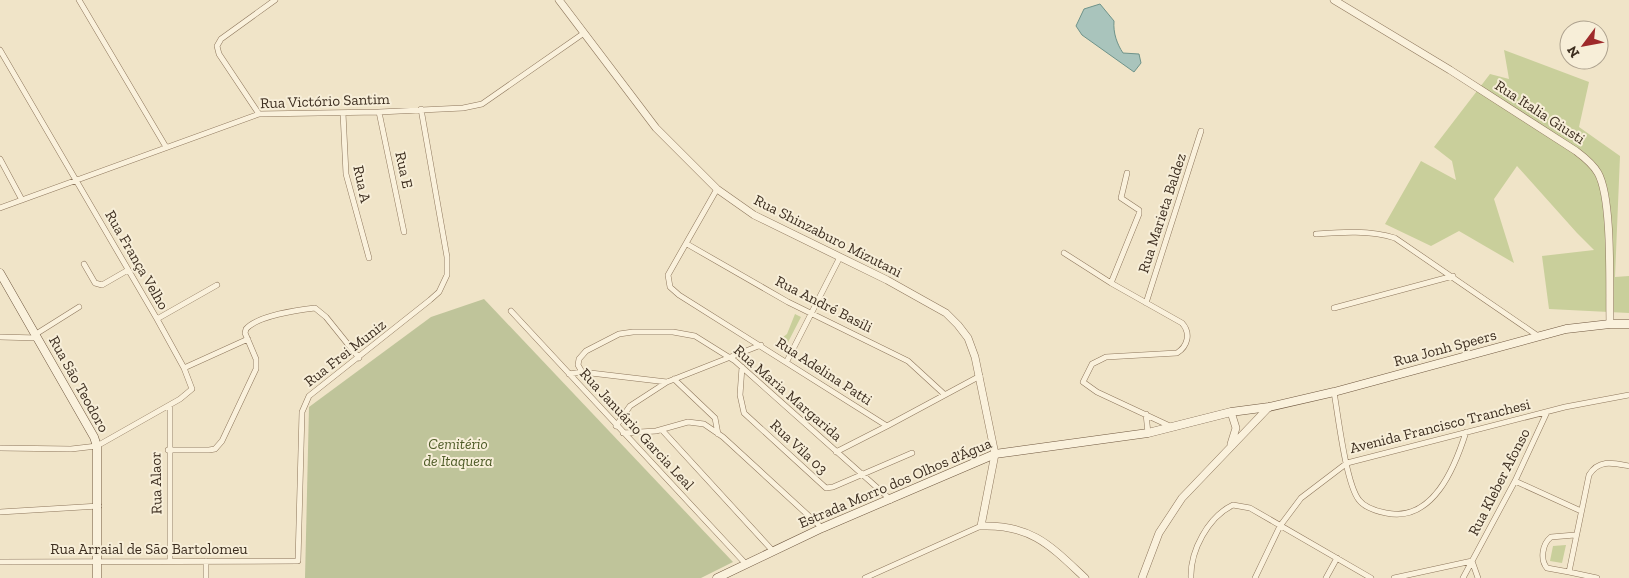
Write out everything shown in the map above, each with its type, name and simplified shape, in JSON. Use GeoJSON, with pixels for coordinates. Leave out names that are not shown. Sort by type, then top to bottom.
{"type":"FeatureCollection","features":[{"type":"Feature","properties":{"kind":"main road","name":"Rua São Teodoro"},"geometry":{"type":"LineString","coordinates":[[0,273],[89,427],[97,446],[99,506],[98,578]]}},
{"type":"Feature","properties":{"kind":"main road","name":"Rua Jonh Speers"},"geometry":{"type":"LineString","coordinates":[[1269,407],[1334,392],[1566,329],[1610,324],[1629,324]]}},
{"type":"Feature","properties":{"kind":"main road","name":"Estrada Morro dos Olhos d'Água"},"geometry":{"type":"LineString","coordinates":[[717,578],[772,550],[995,454],[1148,432],[1232,412],[1269,407]]}},
{"type":"Feature","properties":{"kind":"street"},"geometry":{"type":"LineString","coordinates":[[79,0],[166,147]]}},
{"type":"Feature","properties":{"kind":"street"},"geometry":{"type":"LineString","coordinates":[[259,114],[219,54],[217,46],[221,40],[275,0]]}},
{"type":"Feature","properties":{"kind":"street","name":"Rua Shinzaburo Mizutani"},"geometry":{"type":"LineString","coordinates":[[559,0],[665,138],[717,190],[754,216],[840,257],[946,313],[968,338],[980,376],[995,454],[980,526]]}},
{"type":"Feature","properties":{"kind":"street","name":"Rua Italia Giusti"},"geometry":{"type":"LineString","coordinates":[[1334,0],[1450,70],[1589,161],[1598,173],[1606,202],[1610,324]]}},
{"type":"Feature","properties":{"kind":"street","name":"Rua Victório Santim"},"geometry":{"type":"LineString","coordinates":[[0,208],[259,114],[379,112],[463,108],[482,104],[584,33]]}},
{"type":"Feature","properties":{"kind":"street","name":"Rua França Velho"},"geometry":{"type":"LineString","coordinates":[[0,50],[157,319],[184,368],[192,389],[186,396],[97,446]]}},
{"type":"Feature","properties":{"kind":"street","name":"Rua Frei Muniz"},"geometry":{"type":"LineString","coordinates":[[298,561],[301,432],[304,404],[309,396],[430,300],[442,287],[447,275],[447,257],[421,109]]}},
{"type":"Feature","properties":{"kind":"street","name":"Rua E"},"geometry":{"type":"LineString","coordinates":[[379,112],[404,232]]}},
{"type":"Feature","properties":{"kind":"street","name":"Rua A"},"geometry":{"type":"LineString","coordinates":[[343,113],[346,174],[369,258]]}},
{"type":"Feature","properties":{"kind":"street","name":"Rua Marieta Baldez"},"geometry":{"type":"LineString","coordinates":[[1146,303],[1201,131]]}},
{"type":"Feature","properties":{"kind":"street"},"geometry":{"type":"LineString","coordinates":[[0,159],[22,200]]}},
{"type":"Feature","properties":{"kind":"street"},"geometry":{"type":"LineString","coordinates":[[1111,283],[1139,214],[1139,210],[1121,198],[1127,173]]}},
{"type":"Feature","properties":{"kind":"street"},"geometry":{"type":"LineString","coordinates":[[687,244],[717,190]]}},
{"type":"Feature","properties":{"kind":"street"},"geometry":{"type":"LineString","coordinates":[[1316,234],[1380,233],[1395,238],[1538,336]]}},
{"type":"Feature","properties":{"kind":"street","name":"Rua Adelina Patti"},"geometry":{"type":"LineString","coordinates":[[687,244],[668,275],[670,287],[679,295],[887,426]]}},
{"type":"Feature","properties":{"kind":"street","name":"Rua André Basili"},"geometry":{"type":"LineString","coordinates":[[687,244],[811,314],[908,361],[944,394]]}},
{"type":"Feature","properties":{"kind":"street"},"geometry":{"type":"LineString","coordinates":[[1064,253],[1111,283],[1182,322],[1186,328],[1188,336],[1183,348],[1177,353],[1106,357],[1092,364],[1083,382],[1097,392],[1172,427]]}},
{"type":"Feature","properties":{"kind":"street"},"geometry":{"type":"LineString","coordinates":[[786,361],[840,257]]}},
{"type":"Feature","properties":{"kind":"street"},"geometry":{"type":"LineString","coordinates":[[84,264],[95,283],[102,285],[128,270]]}},
{"type":"Feature","properties":{"kind":"street"},"geometry":{"type":"LineString","coordinates":[[1334,308],[1453,276]]}},
{"type":"Feature","properties":{"kind":"street"},"geometry":{"type":"LineString","coordinates":[[157,319],[217,285]]}},
{"type":"Feature","properties":{"kind":"street"},"geometry":{"type":"LineString","coordinates":[[0,337],[37,336],[79,307]]}},
{"type":"Feature","properties":{"kind":"street"},"geometry":{"type":"LineString","coordinates":[[168,450],[215,449],[222,441],[256,369],[256,359],[246,329],[254,322],[315,308],[326,317],[359,358]]}},
{"type":"Feature","properties":{"kind":"street","name":"Rua Januário Garcia Leal"},"geometry":{"type":"LineString","coordinates":[[511,311],[745,563]]}},
{"type":"Feature","properties":{"kind":"street","name":"Rua Maria Margarida"},"geometry":{"type":"LineString","coordinates":[[582,372],[578,365],[582,355],[594,346],[614,336],[633,332],[673,332],[695,336],[742,366],[891,500]]}},
{"type":"Feature","properties":{"kind":"street"},"geometry":{"type":"LineString","coordinates":[[184,368],[248,339]]}},
{"type":"Feature","properties":{"kind":"street"},"geometry":{"type":"LineString","coordinates":[[616,426],[630,406],[667,382],[761,346]]}},
{"type":"Feature","properties":{"kind":"street","name":"Rua Vila 03"},"geometry":{"type":"LineString","coordinates":[[742,366],[741,409],[816,479],[829,488],[912,453]]}},
{"type":"Feature","properties":{"kind":"street"},"geometry":{"type":"LineString","coordinates":[[569,374],[582,372],[667,382]]}},
{"type":"Feature","properties":{"kind":"street"},"geometry":{"type":"LineString","coordinates":[[836,452],[980,376]]}},
{"type":"Feature","properties":{"kind":"street"},"geometry":{"type":"LineString","coordinates":[[674,379],[716,418],[718,434]]}},
{"type":"Feature","properties":{"kind":"street"},"geometry":{"type":"LineString","coordinates":[[1334,392],[1353,491],[1367,507],[1390,514],[1419,509],[1434,498],[1460,451],[1466,432]]}},
{"type":"Feature","properties":{"kind":"street","name":"Avenida Francisco Tranchesi"},"geometry":{"type":"LineString","coordinates":[[1254,578],[1280,526],[1301,498],[1330,474],[1347,463],[1604,398],[1629,395]]}},
{"type":"Feature","properties":{"kind":"street","name":"Rua Alaor"},"geometry":{"type":"LineString","coordinates":[[170,405],[168,450],[170,561]]}},
{"type":"Feature","properties":{"kind":"street"},"geometry":{"type":"LineString","coordinates":[[1142,578],[1159,533],[1170,514],[1182,498],[1230,446],[1269,407]]}},
{"type":"Feature","properties":{"kind":"street"},"geometry":{"type":"LineString","coordinates":[[1230,446],[1236,428],[1232,412]]}},
{"type":"Feature","properties":{"kind":"street","name":"Rua Kleber Afonso"},"geometry":{"type":"LineString","coordinates":[[1463,578],[1515,481],[1546,412]]}},
{"type":"Feature","properties":{"kind":"street"},"geometry":{"type":"LineString","coordinates":[[1146,414],[1148,432]]}},
{"type":"Feature","properties":{"kind":"street"},"geometry":{"type":"LineString","coordinates":[[623,433],[662,430],[688,422],[697,422],[718,434],[822,528]]}},
{"type":"Feature","properties":{"kind":"street"},"geometry":{"type":"LineString","coordinates":[[662,430],[772,550]]}},
{"type":"Feature","properties":{"kind":"street"},"geometry":{"type":"LineString","coordinates":[[0,448],[71,449],[97,446]]}},
{"type":"Feature","properties":{"kind":"street"},"geometry":{"type":"LineString","coordinates":[[1569,572],[1575,535],[1592,469],[1603,463],[1629,466]]}},
{"type":"Feature","properties":{"kind":"street"},"geometry":{"type":"LineString","coordinates":[[1515,481],[1581,510]]}},
{"type":"Feature","properties":{"kind":"street"},"geometry":{"type":"LineString","coordinates":[[1190,578],[1190,568],[1196,549],[1214,520],[1226,508],[1233,505],[1250,508],[1371,578]]}},
{"type":"Feature","properties":{"kind":"street"},"geometry":{"type":"LineString","coordinates":[[0,512],[99,506]]}},
{"type":"Feature","properties":{"kind":"street"},"geometry":{"type":"LineString","coordinates":[[865,578],[980,526],[1009,526],[1032,534],[1048,543],[1086,578]]}},
{"type":"Feature","properties":{"kind":"street"},"geometry":{"type":"LineString","coordinates":[[1575,535],[1551,537],[1546,542],[1542,557],[1547,568],[1597,578]]}},
{"type":"Feature","properties":{"kind":"street"},"geometry":{"type":"LineString","coordinates":[[1326,578],[1337,558]]}},
{"type":"Feature","properties":{"kind":"street"},"geometry":{"type":"LineString","coordinates":[[1394,578],[1472,560],[1478,578]]}},
{"type":"Feature","properties":{"kind":"street"},"geometry":{"type":"LineString","coordinates":[[206,561],[206,578]]}},
{"type":"Feature","properties":{"kind":"street","name":"Rua Arraial de São Bartolomeu"},"geometry":{"type":"LineString","coordinates":[[0,562],[298,561]]}},
{"type":"Feature","properties":{"kind":"green space"},"geometry":{"type":"Polygon","coordinates":[[[1504,50],[1589,82],[1579,127],[1620,156],[1615,277],[1629,276],[1629,313],[1549,309],[1542,256],[1594,250],[1517,166],[1494,199],[1514,263],[1459,231],[1431,246],[1385,224],[1421,161],[1456,180],[1452,161],[1434,147],[1490,74],[1509,79],[1504,50]]]}},
{"type":"Feature","properties":{"kind":"green space","name":"Cemitério de Itaquera"},"geometry":{"type":"Polygon","coordinates":[[[484,299],[733,562],[701,578],[305,578],[309,407],[431,317],[484,299]]]}},
{"type":"Feature","properties":{"kind":"green space"},"geometry":{"type":"Polygon","coordinates":[[[795,314],[801,317],[784,350],[774,344],[787,334],[795,314]]]}},
{"type":"Feature","properties":{"kind":"green space"},"geometry":{"type":"Polygon","coordinates":[[[1566,545],[1562,563],[1550,561],[1553,546],[1566,545]]]}},
{"type":"Feature","properties":{"kind":"water"},"geometry":{"type":"Polygon","coordinates":[[[1100,4],[1114,21],[1116,38],[1123,53],[1139,54],[1141,63],[1134,72],[1082,35],[1076,26],[1084,9],[1100,4]]]}}]}
